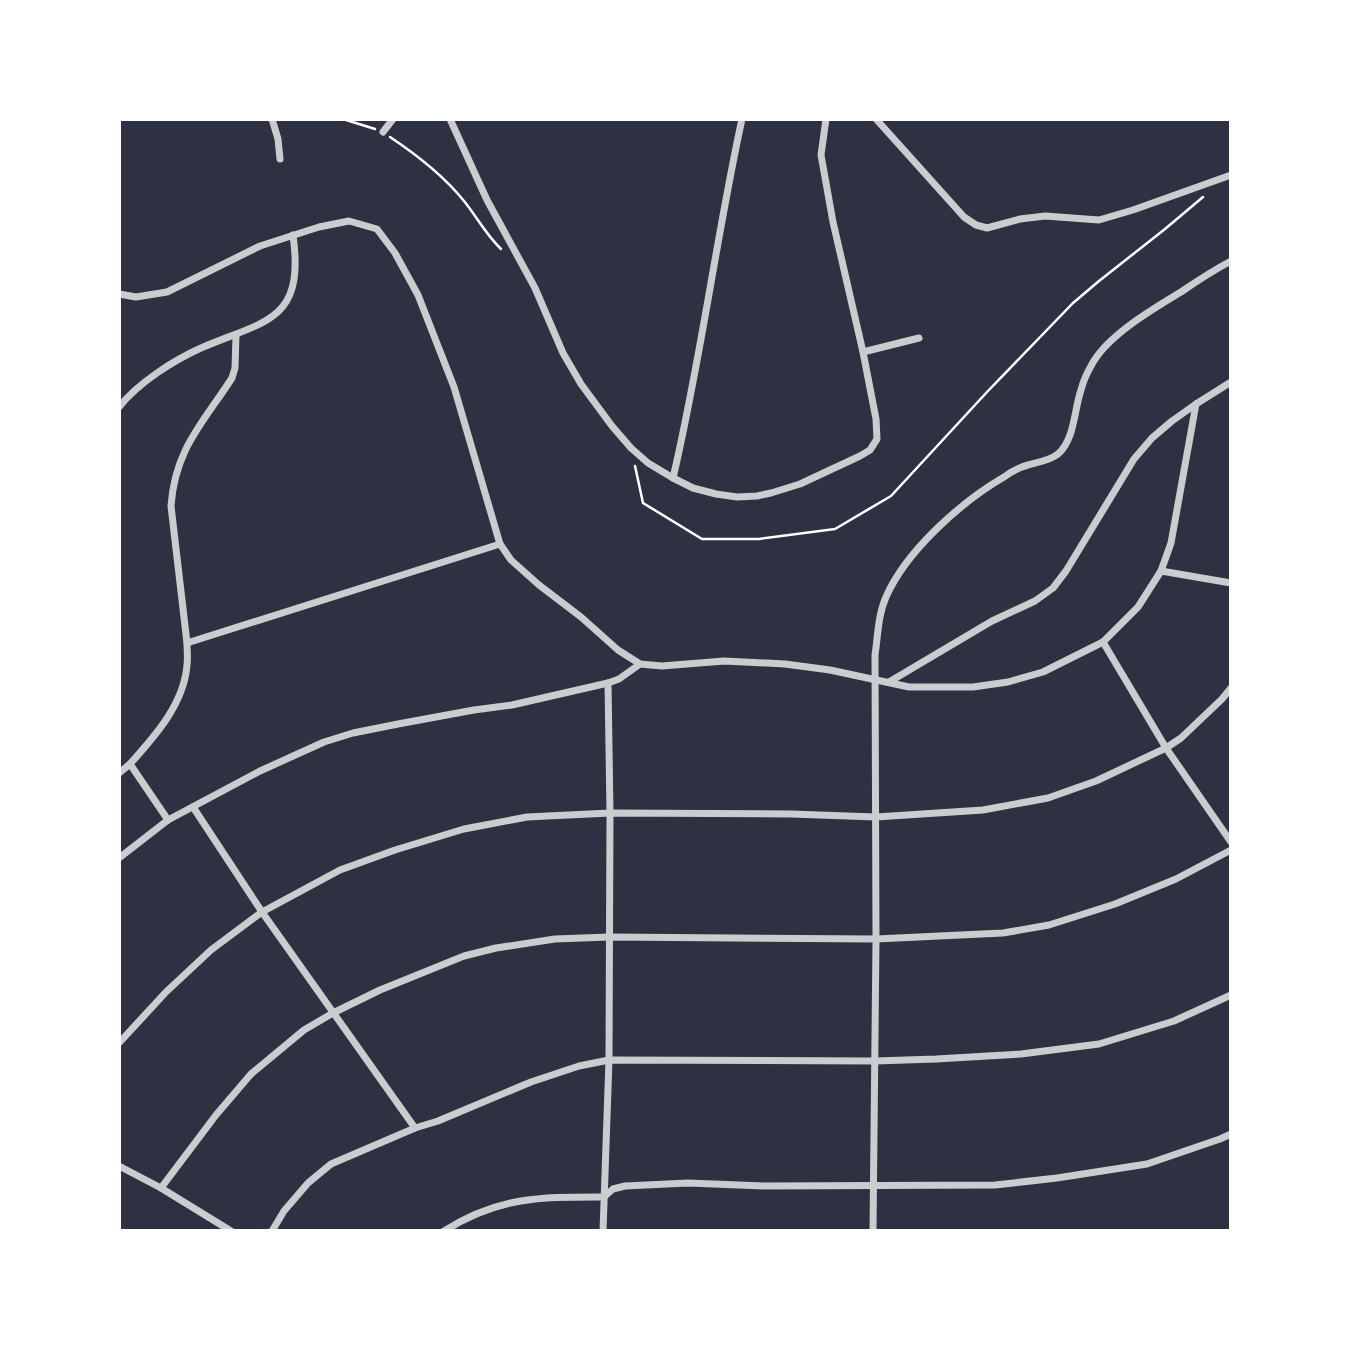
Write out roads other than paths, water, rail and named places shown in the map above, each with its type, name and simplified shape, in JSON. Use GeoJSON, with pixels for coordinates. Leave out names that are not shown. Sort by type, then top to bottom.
{"type":"FeatureCollection","features":[{"type":"Feature","properties":{"kind":"street"},"geometry":{"type":"LineString","coordinates":[[272,119],[280,159]]}},
{"type":"Feature","properties":{"kind":"street"},"geometry":{"type":"LineString","coordinates":[[383,132],[393,119]]}},
{"type":"Feature","properties":{"kind":"street"},"geometry":{"type":"LineString","coordinates":[[450,119],[487,200],[535,288],[564,353],[612,426],[648,463],[673,478],[693,488],[737,497],[772,494],[800,484],[860,456],[870,450],[877,439],[876,419],[863,352],[833,222],[821,155],[825,119]]}},
{"type":"Feature","properties":{"kind":"street"},"geometry":{"type":"LineString","coordinates":[[673,478],[687,419],[726,192],[742,119]]}},
{"type":"Feature","properties":{"kind":"street"},"geometry":{"type":"LineString","coordinates":[[876,119],[964,217],[987,228],[1020,219],[1045,216],[1099,220],[1231,175]]}},
{"type":"Feature","properties":{"kind":"street"},"geometry":{"type":"LineString","coordinates":[[119,294],[136,297],[167,292],[260,246],[319,227],[349,221],[377,229],[395,253],[418,295],[454,387],[500,544],[511,559],[539,585],[618,650],[640,664],[662,666],[724,661],[785,664],[830,670],[909,687],[973,687],[1008,682],[1043,672],[1103,642],[1138,607],[1161,571],[1171,543],[1196,404]]}},
{"type":"Feature","properties":{"kind":"street"},"geometry":{"type":"LineString","coordinates":[[119,407],[144,383],[175,362],[201,348],[264,323],[276,314],[285,304],[293,281],[296,254],[293,235]]}},
{"type":"Feature","properties":{"kind":"street"},"geometry":{"type":"LineString","coordinates":[[873,1231],[875,654],[880,614],[899,572],[931,535],[1004,477],[1025,466],[1057,455],[1064,447],[1071,434],[1081,387],[1093,362],[1108,343],[1157,307],[1231,261]]}},
{"type":"Feature","properties":{"kind":"street"},"geometry":{"type":"LineString","coordinates":[[119,773],[156,736],[170,713],[184,679],[187,643],[171,506],[172,489],[184,450],[232,378],[236,335]]}},
{"type":"Feature","properties":{"kind":"street"},"geometry":{"type":"LineString","coordinates":[[863,352],[919,338]]}},
{"type":"Feature","properties":{"kind":"street"},"geometry":{"type":"LineString","coordinates":[[889,682],[992,621],[1035,601],[1052,588],[1066,571],[1134,459],[1152,438],[1196,404],[1231,383]]}},
{"type":"Feature","properties":{"kind":"street"},"geometry":{"type":"LineString","coordinates":[[187,643],[500,544]]}},
{"type":"Feature","properties":{"kind":"street"},"geometry":{"type":"LineString","coordinates":[[1161,571],[1231,583]]}},
{"type":"Feature","properties":{"kind":"street"},"geometry":{"type":"LineString","coordinates":[[1103,642],[1167,748],[1231,842]]}},
{"type":"Feature","properties":{"kind":"street"},"geometry":{"type":"LineString","coordinates":[[119,858],[168,820],[270,766],[324,742],[353,733],[512,705],[608,683],[619,679],[640,664]]}},
{"type":"Feature","properties":{"kind":"street"},"geometry":{"type":"LineString","coordinates":[[603,1231],[609,1060],[608,683]]}},
{"type":"Feature","properties":{"kind":"street"},"geometry":{"type":"LineString","coordinates":[[119,1043],[166,992],[211,950],[262,912],[340,870],[395,850],[464,829],[527,817],[610,813],[876,817],[983,810],[1048,798],[1096,781],[1167,748],[1223,699],[1231,688]]}},
{"type":"Feature","properties":{"kind":"street"},"geometry":{"type":"LineString","coordinates":[[130,764],[168,820]]}},
{"type":"Feature","properties":{"kind":"street"},"geometry":{"type":"LineString","coordinates":[[194,807],[262,912],[415,1128]]}},
{"type":"Feature","properties":{"kind":"street"},"geometry":{"type":"LineString","coordinates":[[161,1188],[251,1074],[304,1030],[380,990],[464,956],[555,939],[876,939],[1003,933],[1049,925],[1115,905],[1176,879],[1231,850]]}},
{"type":"Feature","properties":{"kind":"street"},"geometry":{"type":"LineString","coordinates":[[272,1231],[284,1211],[308,1183],[331,1164],[531,1082],[579,1066],[609,1060],[875,1061],[1021,1054],[1098,1044],[1174,1021],[1231,995]]}},
{"type":"Feature","properties":{"kind":"street"},"geometry":{"type":"LineString","coordinates":[[444,1231],[462,1220],[499,1205],[528,1199],[604,1197],[613,1189],[625,1185],[995,1185],[1147,1164],[1231,1134]]}},
{"type":"Feature","properties":{"kind":"street"},"geometry":{"type":"LineString","coordinates":[[119,1166],[231,1231]]}}]}
